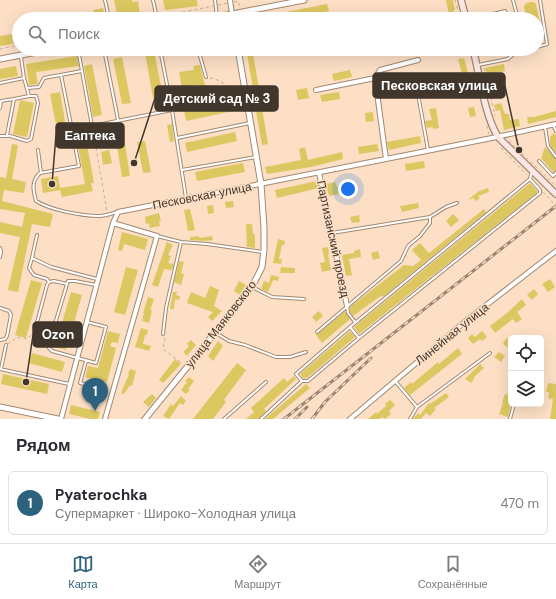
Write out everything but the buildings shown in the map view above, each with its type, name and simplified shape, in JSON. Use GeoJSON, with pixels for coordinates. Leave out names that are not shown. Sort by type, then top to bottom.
{"type":"FeatureCollection","features":[{"type":"Feature","properties":{"kind":"main road"},"geometry":{"type":"LineString","coordinates":[[461,0],[464,12]]}},
{"type":"Feature","properties":{"kind":"main road"},"geometry":{"type":"LineString","coordinates":[[476,56],[480,65],[490,122],[498,137],[556,194]]}},
{"type":"Feature","properties":{"kind":"street"},"geometry":{"type":"LineString","coordinates":[[241,12],[304,0]]}},
{"type":"Feature","properties":{"kind":"street"},"geometry":{"type":"LineString","coordinates":[[230,1],[232,12]]}},
{"type":"Feature","properties":{"kind":"street"},"geometry":{"type":"LineString","coordinates":[[0,59],[16,56]]}},
{"type":"Feature","properties":{"kind":"street","name":"улица Маяковского"},"geometry":{"type":"LineString","coordinates":[[145,419],[251,287],[262,267],[264,252],[262,184],[239,56]]}},
{"type":"Feature","properties":{"kind":"street"},"geometry":{"type":"LineString","coordinates":[[386,159],[375,78],[380,70],[418,60]]}},
{"type":"Feature","properties":{"kind":"street"},"geometry":{"type":"LineString","coordinates":[[316,90],[375,78]]}},
{"type":"Feature","properties":{"kind":"street","name":"Песковская улица"},"geometry":{"type":"LineString","coordinates":[[118,212],[498,137],[554,124]]}},
{"type":"Feature","properties":{"kind":"street","name":"Партизанский проезд"},"geometry":{"type":"LineString","coordinates":[[319,172],[347,306]]}},
{"type":"Feature","properties":{"kind":"street"},"geometry":{"type":"LineString","coordinates":[[61,419],[113,223],[118,212]]}},
{"type":"Feature","properties":{"kind":"street"},"geometry":{"type":"LineString","coordinates":[[105,419],[157,236],[113,223]]}},
{"type":"Feature","properties":{"kind":"street","name":"Линейная улица"},"geometry":{"type":"LineString","coordinates":[[350,419],[467,320],[556,252]]}},
{"type":"Feature","properties":{"kind":"street"},"geometry":{"type":"LineString","coordinates":[[0,407],[58,419]]}},
{"type":"Feature","properties":{"kind":"lane"},"geometry":{"type":"LineString","coordinates":[[105,0],[108,12]]}},
{"type":"Feature","properties":{"kind":"lane"},"geometry":{"type":"LineString","coordinates":[[153,0],[156,12]]}},
{"type":"Feature","properties":{"kind":"lane"},"geometry":{"type":"LineString","coordinates":[[214,0],[216,12]]}},
{"type":"Feature","properties":{"kind":"lane"},"geometry":{"type":"LineString","coordinates":[[513,0],[516,12]]}},
{"type":"Feature","properties":{"kind":"lane"},"geometry":{"type":"LineString","coordinates":[[540,0],[542,12]]}},
{"type":"Feature","properties":{"kind":"lane"},"geometry":{"type":"LineString","coordinates":[[544,25],[547,44],[544,45]]}},
{"type":"Feature","properties":{"kind":"lane"},"geometry":{"type":"LineString","coordinates":[[21,56],[24,78],[29,96]]}},
{"type":"Feature","properties":{"kind":"lane"},"geometry":{"type":"LineString","coordinates":[[79,56],[92,126]]}},
{"type":"Feature","properties":{"kind":"lane"},"geometry":{"type":"LineString","coordinates":[[105,56],[118,121]]}},
{"type":"Feature","properties":{"kind":"lane"},"geometry":{"type":"LineString","coordinates":[[161,56],[177,138],[186,198]]}},
{"type":"Feature","properties":{"kind":"lane"},"geometry":{"type":"LineString","coordinates":[[200,56],[206,77]]}},
{"type":"Feature","properties":{"kind":"lane"},"geometry":{"type":"LineString","coordinates":[[480,65],[508,58],[510,56]]}},
{"type":"Feature","properties":{"kind":"lane"},"geometry":{"type":"LineString","coordinates":[[27,88],[39,87],[44,78],[82,71]]}},
{"type":"Feature","properties":{"kind":"lane"},"geometry":{"type":"LineString","coordinates":[[61,75],[79,166],[41,173],[35,177],[33,188],[36,201],[43,205],[81,215],[100,216],[118,212]]}},
{"type":"Feature","properties":{"kind":"lane"},"geometry":{"type":"LineString","coordinates":[[0,83],[24,78]]}},
{"type":"Feature","properties":{"kind":"lane"},"geometry":{"type":"LineString","coordinates":[[410,91],[418,94],[428,151]]}},
{"type":"Feature","properties":{"kind":"lane"},"geometry":{"type":"LineString","coordinates":[[72,130],[245,95]]}},
{"type":"Feature","properties":{"kind":"lane"},"geometry":{"type":"LineString","coordinates":[[0,108],[1,101],[29,96],[36,96],[38,103],[31,139],[27,141],[7,135],[0,136]]}},
{"type":"Feature","properties":{"kind":"lane"},"geometry":{"type":"LineString","coordinates":[[7,135],[14,99]]}},
{"type":"Feature","properties":{"kind":"lane"},"geometry":{"type":"LineString","coordinates":[[177,138],[250,123]]}},
{"type":"Feature","properties":{"kind":"lane"},"geometry":{"type":"LineString","coordinates":[[554,124],[556,131]]}},
{"type":"Feature","properties":{"kind":"lane"},"geometry":{"type":"LineString","coordinates":[[545,126],[548,146],[556,157]]}},
{"type":"Feature","properties":{"kind":"lane"},"geometry":{"type":"LineString","coordinates":[[38,150],[41,173]]}},
{"type":"Feature","properties":{"kind":"lane"},"geometry":{"type":"LineString","coordinates":[[182,170],[256,157]]}},
{"type":"Feature","properties":{"kind":"lane"},"geometry":{"type":"LineString","coordinates":[[539,160],[553,176],[556,173]]}},
{"type":"Feature","properties":{"kind":"lane"},"geometry":{"type":"LineString","coordinates":[[302,381],[296,374],[356,322],[530,180],[532,171]]}},
{"type":"Feature","properties":{"kind":"lane"},"geometry":{"type":"LineString","coordinates":[[261,419],[302,381],[308,381],[359,338],[540,193],[540,190],[530,180]]}},
{"type":"Feature","properties":{"kind":"lane"},"geometry":{"type":"LineString","coordinates":[[331,233],[430,217],[439,213],[446,207],[457,203]]}},
{"type":"Feature","properties":{"kind":"lane"},"geometry":{"type":"LineString","coordinates":[[317,332],[401,261],[408,246],[420,236],[430,223],[430,217]]}},
{"type":"Feature","properties":{"kind":"lane"},"geometry":{"type":"LineString","coordinates":[[37,235],[29,268],[34,275],[47,279],[49,282],[54,281],[67,284]]}},
{"type":"Feature","properties":{"kind":"lane"},"geometry":{"type":"LineString","coordinates":[[157,236],[180,242],[207,244],[264,252]]}},
{"type":"Feature","properties":{"kind":"lane"},"geometry":{"type":"LineString","coordinates":[[163,334],[166,308],[180,242]]}},
{"type":"Feature","properties":{"kind":"lane"},"geometry":{"type":"LineString","coordinates":[[0,248],[0,257]]}},
{"type":"Feature","properties":{"kind":"lane"},"geometry":{"type":"LineString","coordinates":[[32,258],[51,267],[98,279]]}},
{"type":"Feature","properties":{"kind":"lane"},"geometry":{"type":"LineString","coordinates":[[87,322],[106,327],[96,363],[52,351],[49,348],[50,340],[68,281],[72,280],[96,286]]}},
{"type":"Feature","properties":{"kind":"lane"},"geometry":{"type":"LineString","coordinates":[[49,282],[36,322],[35,333],[38,336],[50,340]]}},
{"type":"Feature","properties":{"kind":"lane"},"geometry":{"type":"LineString","coordinates":[[251,287],[272,297],[304,299]]}},
{"type":"Feature","properties":{"kind":"lane"},"geometry":{"type":"LineString","coordinates":[[347,306],[348,314],[356,322]]}},
{"type":"Feature","properties":{"kind":"lane"},"geometry":{"type":"LineString","coordinates":[[0,308],[9,311],[11,315],[7,336],[5,339],[0,340]]}},
{"type":"Feature","properties":{"kind":"lane"},"geometry":{"type":"LineString","coordinates":[[350,327],[359,338]]}},
{"type":"Feature","properties":{"kind":"lane"},"geometry":{"type":"LineString","coordinates":[[215,332],[229,341],[276,357],[290,357],[306,352]]}},
{"type":"Feature","properties":{"kind":"lane"},"geometry":{"type":"LineString","coordinates":[[6,345],[1,369],[70,384]]}},
{"type":"Feature","properties":{"kind":"lane"},"geometry":{"type":"LineString","coordinates":[[410,419],[417,407],[490,353]]}},
{"type":"Feature","properties":{"kind":"lane"},"geometry":{"type":"LineString","coordinates":[[86,361],[80,383],[104,389]]}},
{"type":"Feature","properties":{"kind":"lane"},"geometry":{"type":"LineString","coordinates":[[395,381],[417,407]]}},
{"type":"Feature","properties":{"kind":"lane"},"geometry":{"type":"LineString","coordinates":[[224,419],[266,382]]}},
{"type":"Feature","properties":{"kind":"lane"},"geometry":{"type":"LineString","coordinates":[[510,419],[513,407]]}},
{"type":"Feature","properties":{"kind":"path"},"geometry":{"type":"LineString","coordinates":[[455,0],[458,12]]}},
{"type":"Feature","properties":{"kind":"path"},"geometry":{"type":"LineString","coordinates":[[186,12],[215,6],[230,1],[238,1],[241,12]]}},
{"type":"Feature","properties":{"kind":"path"},"geometry":{"type":"LineString","coordinates":[[0,49],[12,46]]}},
{"type":"Feature","properties":{"kind":"path"},"geometry":{"type":"LineString","coordinates":[[480,65],[495,116]]}},
{"type":"Feature","properties":{"kind":"path"},"geometry":{"type":"LineString","coordinates":[[206,77],[216,79],[230,88],[239,97]]}},
{"type":"Feature","properties":{"kind":"path"},"geometry":{"type":"LineString","coordinates":[[486,124],[488,132],[492,138]]}},
{"type":"Feature","properties":{"kind":"path"},"geometry":{"type":"LineString","coordinates":[[92,126],[107,214]]}},
{"type":"Feature","properties":{"kind":"path"},"geometry":{"type":"LineString","coordinates":[[506,144],[510,140],[556,186]]}},
{"type":"Feature","properties":{"kind":"path"},"geometry":{"type":"LineString","coordinates":[[6,345],[17,337],[26,340],[35,333]]}},
{"type":"Feature","properties":{"kind":"path"},"geometry":{"type":"LineString","coordinates":[[163,334],[166,338],[163,349],[187,367]]}},
{"type":"Feature","properties":{"kind":"railway"},"geometry":{"type":"LineString","coordinates":[[284,419],[556,206]]}},
{"type":"Feature","properties":{"kind":"railway"},"geometry":{"type":"LineString","coordinates":[[312,419],[325,402],[371,358]]}},
{"type":"Feature","properties":{"kind":"railway"},"geometry":{"type":"LineString","coordinates":[[295,419],[307,407]]}},
{"type":"Feature","properties":{"kind":"place","name":"Песковская улица"},"geometry":{"type":"Point","coordinates":[519,150]}},
{"type":"Feature","properties":{"kind":"place","name":"Детский сад № 3"},"geometry":{"type":"Point","coordinates":[134,163]}},
{"type":"Feature","properties":{"kind":"place","name":"Еаптека"},"geometry":{"type":"Point","coordinates":[52,184]}},
{"type":"Feature","properties":{"kind":"place","name":"Ozon"},"geometry":{"type":"Point","coordinates":[26,382]}},
{"type":"Feature","properties":{"kind":"place","name":"Pyaterochka"},"geometry":{"type":"Point","coordinates":[95,411]}}]}
